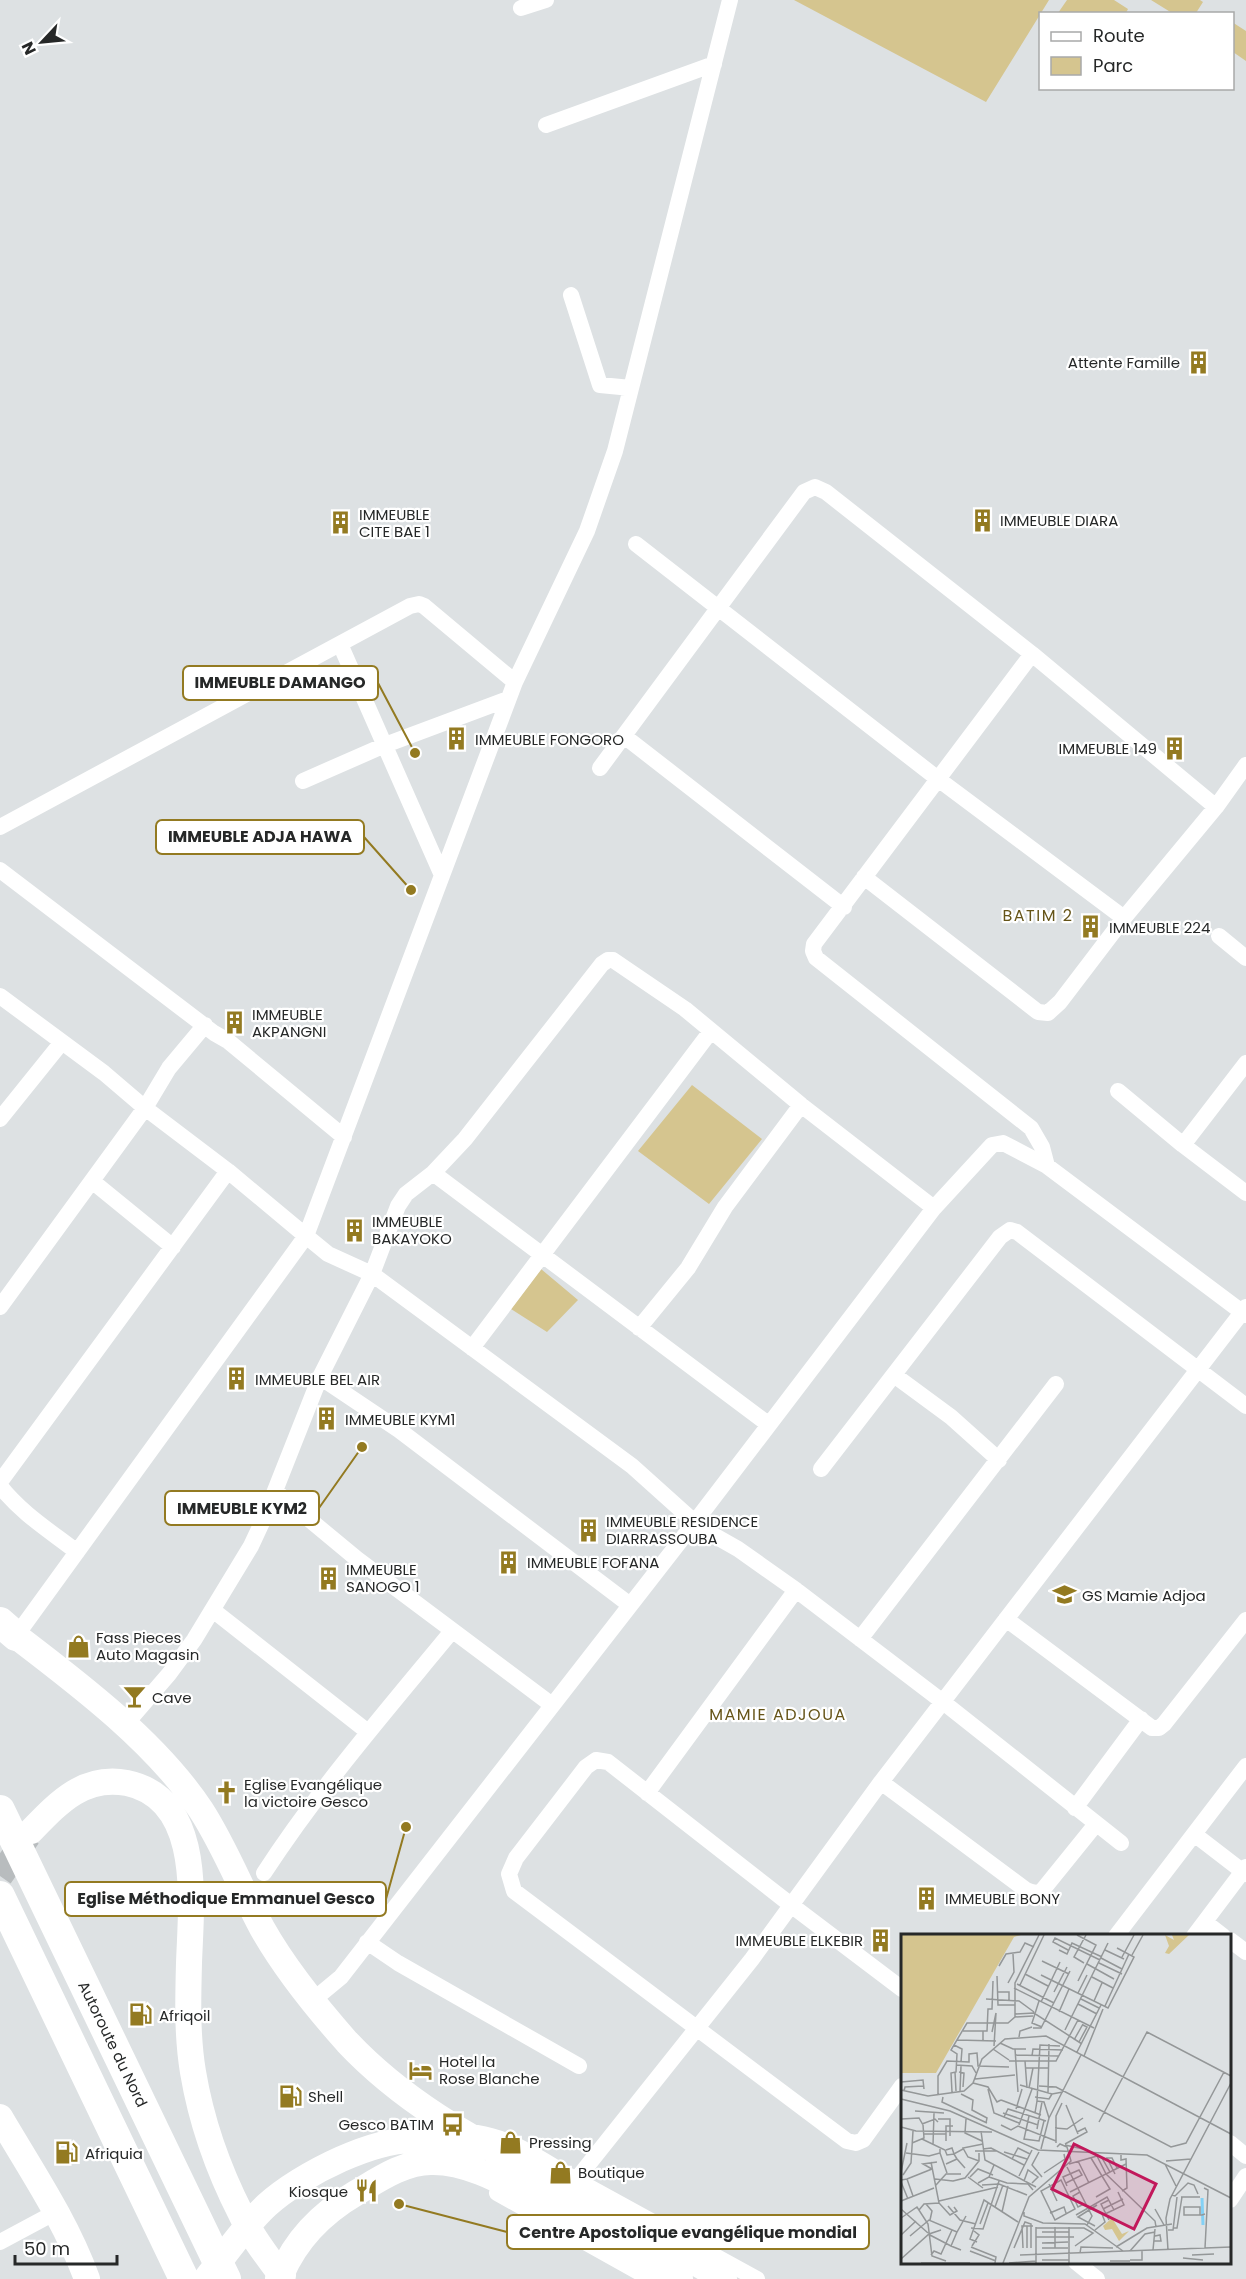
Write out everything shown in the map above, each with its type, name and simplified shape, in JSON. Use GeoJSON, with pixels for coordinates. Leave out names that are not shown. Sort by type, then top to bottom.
{"type":"FeatureCollection","features":[{"type":"Feature","properties":{"kind":"highway","name":"Autoroute du Nord"},"geometry":{"type":"LineString","coordinates":[[0,1809],[226,2279]]}},
{"type":"Feature","properties":{"kind":"highway"},"geometry":{"type":"LineString","coordinates":[[0,1896],[184,2279]]}},
{"type":"Feature","properties":{"kind":"main road"},"geometry":{"type":"LineString","coordinates":[[8,1629],[74,1680],[163,1762],[201,1809],[227,1855],[262,1928],[282,1960],[312,2001],[361,2056],[407,2097],[455,2129],[572,2192],[724,2279]]}},
{"type":"Feature","properties":{"kind":"main road"},"geometry":{"type":"LineString","coordinates":[[31,1831],[58,1803],[86,1786],[111,1780],[141,1786],[159,1796],[172,1811],[187,1852],[192,1904],[188,2039],[202,2114],[241,2215],[281,2278]]}},
{"type":"Feature","properties":{"kind":"main road"},"geometry":{"type":"LineString","coordinates":[[192,1904],[247,1898]]}},
{"type":"Feature","properties":{"kind":"main road"},"geometry":{"type":"LineString","coordinates":[[0,2117],[56,2212],[80,2259],[87,2279]]}},
{"type":"Feature","properties":{"kind":"main road"},"geometry":{"type":"LineString","coordinates":[[206,2279],[265,2206],[289,2187],[313,2171],[388,2142],[407,2140],[425,2140],[474,2159],[680,2279]]}},
{"type":"Feature","properties":{"kind":"main road"},"geometry":{"type":"LineString","coordinates":[[281,2278],[289,2256],[302,2237],[340,2202],[386,2176],[421,2163],[453,2164],[475,2171],[576,2220]]}},
{"type":"Feature","properties":{"kind":"street"},"geometry":{"type":"LineString","coordinates":[[521,8],[546,0]]}},
{"type":"Feature","properties":{"kind":"street"},"geometry":{"type":"LineString","coordinates":[[8,1629],[77,1552],[306,1236],[508,699],[586,531],[615,451],[730,0]]}},
{"type":"Feature","properties":{"kind":"street"},"geometry":{"type":"LineString","coordinates":[[546,125],[714,64]]}},
{"type":"Feature","properties":{"kind":"street"},"geometry":{"type":"LineString","coordinates":[[571,295],[600,385],[631,388]]}},
{"type":"Feature","properties":{"kind":"street"},"geometry":{"type":"LineString","coordinates":[[600,768],[804,492],[815,487],[826,492],[1032,654],[1216,807]]}},
{"type":"Feature","properties":{"kind":"street"},"geometry":{"type":"LineString","coordinates":[[636,544],[938,779],[1124,918]]}},
{"type":"Feature","properties":{"kind":"street"},"geometry":{"type":"LineString","coordinates":[[0,826],[410,606],[418,604],[424,606],[515,682]]}},
{"type":"Feature","properties":{"kind":"street"},"geometry":{"type":"LineString","coordinates":[[340,644],[441,873]]}},
{"type":"Feature","properties":{"kind":"street"},"geometry":{"type":"LineString","coordinates":[[1032,654],[814,944],[813,951],[816,958],[1031,1128],[1042,1147],[1047,1166]]}},
{"type":"Feature","properties":{"kind":"street"},"geometry":{"type":"LineString","coordinates":[[303,781],[385,746],[508,699]]}},
{"type":"Feature","properties":{"kind":"street"},"geometry":{"type":"LineString","coordinates":[[624,736],[844,907]]}},
{"type":"Feature","properties":{"kind":"street"},"geometry":{"type":"LineString","coordinates":[[864,877],[1038,1012],[1044,1013],[1052,1010],[1060,1002],[1124,918],[1216,807],[1246,765]]}},
{"type":"Feature","properties":{"kind":"street"},"geometry":{"type":"LineString","coordinates":[[0,870],[228,1041],[344,1137]]}},
{"type":"Feature","properties":{"kind":"street"},"geometry":{"type":"LineString","coordinates":[[1219,936],[1246,958]]}},
{"type":"Feature","properties":{"kind":"street"},"geometry":{"type":"LineString","coordinates":[[125,1725],[169,1674],[214,1611],[251,1546],[320,1377],[372,1274],[398,1206],[406,1194],[433,1173],[465,1139],[602,964],[608,960],[613,960],[669,997],[801,1105],[934,1208]]}},
{"type":"Feature","properties":{"kind":"street"},"geometry":{"type":"LineString","coordinates":[[0,996],[228,1171],[328,1254],[372,1274],[632,1466],[701,1528],[796,1590],[943,1702],[1121,1843]]}},
{"type":"Feature","properties":{"kind":"street"},"geometry":{"type":"LineString","coordinates":[[0,1307],[145,1108],[169,1068],[205,1025]]}},
{"type":"Feature","properties":{"kind":"street"},"geometry":{"type":"LineString","coordinates":[[472,1348],[711,1031]]}},
{"type":"Feature","properties":{"kind":"street"},"geometry":{"type":"LineString","coordinates":[[0,1119],[62,1042]]}},
{"type":"Feature","properties":{"kind":"street"},"geometry":{"type":"LineString","coordinates":[[1183,1145],[1246,1063]]}},
{"type":"Feature","properties":{"kind":"street"},"geometry":{"type":"LineString","coordinates":[[1118,1091],[1246,1193]]}},
{"type":"Feature","properties":{"kind":"street"},"geometry":{"type":"LineString","coordinates":[[639,1328],[688,1268],[725,1207],[801,1105]]}},
{"type":"Feature","properties":{"kind":"street"},"geometry":{"type":"LineString","coordinates":[[312,2001],[341,1977],[695,1522],[934,1208],[983,1154],[997,1143],[1003,1143],[1047,1166],[1245,1311],[881,1782],[697,2030],[576,2180]]}},
{"type":"Feature","properties":{"kind":"street"},"geometry":{"type":"LineString","coordinates":[[77,1552],[10,1500],[0,1484],[228,1171]]}},
{"type":"Feature","properties":{"kind":"street"},"geometry":{"type":"LineString","coordinates":[[433,1173],[768,1425]]}},
{"type":"Feature","properties":{"kind":"street"},"geometry":{"type":"LineString","coordinates":[[92,1181],[173,1247]]}},
{"type":"Feature","properties":{"kind":"street"},"geometry":{"type":"LineString","coordinates":[[821,1469],[1000,1237],[1010,1230],[1017,1232],[1246,1406]]}},
{"type":"Feature","properties":{"kind":"street"},"geometry":{"type":"LineString","coordinates":[[894,1375],[951,1417],[999,1460]]}},
{"type":"Feature","properties":{"kind":"street"},"geometry":{"type":"LineString","coordinates":[[320,1377],[399,1430],[630,1605]]}},
{"type":"Feature","properties":{"kind":"street"},"geometry":{"type":"LineString","coordinates":[[860,1639],[1056,1384]]}},
{"type":"Feature","properties":{"kind":"street"},"geometry":{"type":"LineString","coordinates":[[275,1491],[339,1545],[552,1705]]}},
{"type":"Feature","properties":{"kind":"street"},"geometry":{"type":"LineString","coordinates":[[647,1793],[796,1590]]}},
{"type":"Feature","properties":{"kind":"street"},"geometry":{"type":"LineString","coordinates":[[214,1611],[368,1732]]}},
{"type":"Feature","properties":{"kind":"street"},"geometry":{"type":"LineString","coordinates":[[1006,1619],[1152,1728],[1159,1728],[1164,1724],[1246,1620]]}},
{"type":"Feature","properties":{"kind":"street"},"geometry":{"type":"LineString","coordinates":[[264,1873],[296,1823],[452,1631]]}},
{"type":"Feature","properties":{"kind":"street"},"geometry":{"type":"LineString","coordinates":[[1075,1808],[1141,1719]]}},
{"type":"Feature","properties":{"kind":"street"},"geometry":{"type":"LineString","coordinates":[[901,1988],[608,1762],[596,1760],[586,1767],[516,1858],[509,1874],[514,1891],[847,2141],[855,2143],[863,2140],[901,2089]]}},
{"type":"Feature","properties":{"kind":"street"},"geometry":{"type":"LineString","coordinates":[[1117,1934],[1246,1766]]}},
{"type":"Feature","properties":{"kind":"street"},"geometry":{"type":"LineString","coordinates":[[881,1782],[1026,1890],[1034,1893],[1041,1892],[1096,1824]]}},
{"type":"Feature","properties":{"kind":"street"},"geometry":{"type":"LineString","coordinates":[[1194,1834],[1245,1871],[1195,1934]]}},
{"type":"Feature","properties":{"kind":"street"},"geometry":{"type":"LineString","coordinates":[[1205,1922],[1222,1934]]}},
{"type":"Feature","properties":{"kind":"street"},"geometry":{"type":"LineString","coordinates":[[1231,1941],[1246,1952]]}},
{"type":"Feature","properties":{"kind":"street"},"geometry":{"type":"LineString","coordinates":[[368,1942],[398,1963],[579,2066]]}},
{"type":"Feature","properties":{"kind":"street"},"geometry":{"type":"LineString","coordinates":[[455,2129],[491,2135],[517,2145],[757,2279]]}},
{"type":"Feature","properties":{"kind":"street"},"geometry":{"type":"LineString","coordinates":[[1231,2144],[1246,2156]]}},
{"type":"Feature","properties":{"kind":"street"},"geometry":{"type":"LineString","coordinates":[[386,2176],[431,2174],[449,2175],[467,2180],[501,2194],[651,2279]]}},
{"type":"Feature","properties":{"kind":"street"},"geometry":{"type":"LineString","coordinates":[[1231,2198],[1246,2176]]}},
{"type":"Feature","properties":{"kind":"street"},"geometry":{"type":"LineString","coordinates":[[0,2242],[56,2212]]}},
{"type":"Feature","properties":{"kind":"green space"},"geometry":{"type":"Polygon","coordinates":[[[794,0],[1049,0],[1042,12],[1039,12],[1039,16],[986,102],[794,0]]]}},
{"type":"Feature","properties":{"kind":"green space"},"geometry":{"type":"Polygon","coordinates":[[[1067,0],[1114,0],[1128,9],[1126,12],[1059,12],[1067,0]]]}},
{"type":"Feature","properties":{"kind":"green space"},"geometry":{"type":"Polygon","coordinates":[[[1151,0],[1200,0],[1203,2],[1197,12],[1170,12],[1151,0]]]}},
{"type":"Feature","properties":{"kind":"green space"},"geometry":{"type":"Polygon","coordinates":[[[1234,23],[1246,31],[1246,61],[1234,53],[1234,23]]]}},
{"type":"Feature","properties":{"kind":"green space"},"geometry":{"type":"Polygon","coordinates":[[[692,1085],[762,1139],[709,1204],[638,1151],[692,1085]]]}},
{"type":"Feature","properties":{"kind":"green space"},"geometry":{"type":"Polygon","coordinates":[[[541,1269],[578,1300],[547,1332],[511,1309],[541,1269]]]}},
{"type":"Feature","properties":{"kind":"tunnel"},"geometry":{"type":"LineString","coordinates":[[0,1876],[28,1836]]}},
{"type":"Feature","properties":{"kind":"place","name":"Attente Famille"},"geometry":{"type":"Point","coordinates":[1198,362]}},
{"type":"Feature","properties":{"kind":"place","name":"IMMEUBLE DIARA"},"geometry":{"type":"Point","coordinates":[982,520]}},
{"type":"Feature","properties":{"kind":"place","name":"IMMEUBLE CITE BAE 1"},"geometry":{"type":"Point","coordinates":[341,523]}},
{"type":"Feature","properties":{"kind":"place","name":"IMMEUBLE FONGORO"},"geometry":{"type":"Point","coordinates":[457,739]}},
{"type":"Feature","properties":{"kind":"place","name":"IMMEUBLE 149"},"geometry":{"type":"Point","coordinates":[1175,748]}},
{"type":"Feature","properties":{"kind":"place","name":"IMMEUBLE DAMANGO"},"geometry":{"type":"Point","coordinates":[415,753]}},
{"type":"Feature","properties":{"kind":"place","name":"IMMEUBLE ADJA HAWA"},"geometry":{"type":"Point","coordinates":[411,890]}},
{"type":"Feature","properties":{"kind":"place","name":"IMMEUBLE 224"},"geometry":{"type":"Point","coordinates":[1091,927]}},
{"type":"Feature","properties":{"kind":"place","name":"IMMEUBLE AKPANGNI"},"geometry":{"type":"Point","coordinates":[234,1023]}},
{"type":"Feature","properties":{"kind":"place","name":"IMMEUBLE BAKAYOKO"},"geometry":{"type":"Point","coordinates":[354,1230]}},
{"type":"Feature","properties":{"kind":"place","name":"IMMEUBLE BEL AIR"},"geometry":{"type":"Point","coordinates":[237,1379]}},
{"type":"Feature","properties":{"kind":"place","name":"IMMEUBLE KYM1"},"geometry":{"type":"Point","coordinates":[327,1419]}},
{"type":"Feature","properties":{"kind":"place","name":"IMMEUBLE KYM2"},"geometry":{"type":"Point","coordinates":[362,1447]}},
{"type":"Feature","properties":{"kind":"place","name":"IMMEUBLE RESIDENCE DIARRASSOUBA"},"geometry":{"type":"Point","coordinates":[588,1530]}},
{"type":"Feature","properties":{"kind":"place","name":"IMMEUBLE FOFANA"},"geometry":{"type":"Point","coordinates":[509,1562]}},
{"type":"Feature","properties":{"kind":"place","name":"IMMEUBLE SANOGO 1"},"geometry":{"type":"Point","coordinates":[328,1578]}},
{"type":"Feature","properties":{"kind":"place","name":"GS Mamie Adjoa"},"geometry":{"type":"Point","coordinates":[1064,1595]}},
{"type":"Feature","properties":{"kind":"place","name":"Fass Pieces Auto Magasin"},"geometry":{"type":"Point","coordinates":[78,1646]}},
{"type":"Feature","properties":{"kind":"place","name":"Cave"},"geometry":{"type":"Point","coordinates":[134,1697]}},
{"type":"Feature","properties":{"kind":"place","name":"Eglise Evangélique la victoire Gesco"},"geometry":{"type":"Point","coordinates":[226,1793]}},
{"type":"Feature","properties":{"kind":"place","name":"Eglise Méthodique Emmanuel Gesco"},"geometry":{"type":"Point","coordinates":[406,1827]}},
{"type":"Feature","properties":{"kind":"place","name":"IMMEUBLE BONY"},"geometry":{"type":"Point","coordinates":[927,1898]}},
{"type":"Feature","properties":{"kind":"place","name":"IMMEUBLE ELKEBIR"},"geometry":{"type":"Point","coordinates":[881,1940]}},
{"type":"Feature","properties":{"kind":"place","name":"Afriqoil"},"geometry":{"type":"Point","coordinates":[141,2015]}},
{"type":"Feature","properties":{"kind":"place","name":"Hotel la Rose Blanche"},"geometry":{"type":"Point","coordinates":[421,2070]}},
{"type":"Feature","properties":{"kind":"place","name":"Shell"},"geometry":{"type":"Point","coordinates":[290,2096]}},
{"type":"Feature","properties":{"kind":"place","name":"Gesco BATIM"},"geometry":{"type":"Point","coordinates":[452,2124]}},
{"type":"Feature","properties":{"kind":"place","name":"Pressing"},"geometry":{"type":"Point","coordinates":[511,2142]}},
{"type":"Feature","properties":{"kind":"place","name":"Afriquia"},"geometry":{"type":"Point","coordinates":[67,2153]}},
{"type":"Feature","properties":{"kind":"place","name":"Boutique"},"geometry":{"type":"Point","coordinates":[560,2172]}},
{"type":"Feature","properties":{"kind":"place","name":"Kiosque"},"geometry":{"type":"Point","coordinates":[366,2191]}},
{"type":"Feature","properties":{"kind":"place","name":"Centre Apostolique evangélique mondial"},"geometry":{"type":"Point","coordinates":[399,2204]}},
{"type":"Feature","properties":{"kind":"district","name":"BATIM 2"},"geometry":{"type":"Point","coordinates":[1038,915]}},
{"type":"Feature","properties":{"kind":"district","name":"MAMIE ADJOUA"},"geometry":{"type":"Point","coordinates":[778,1714]}}]}
